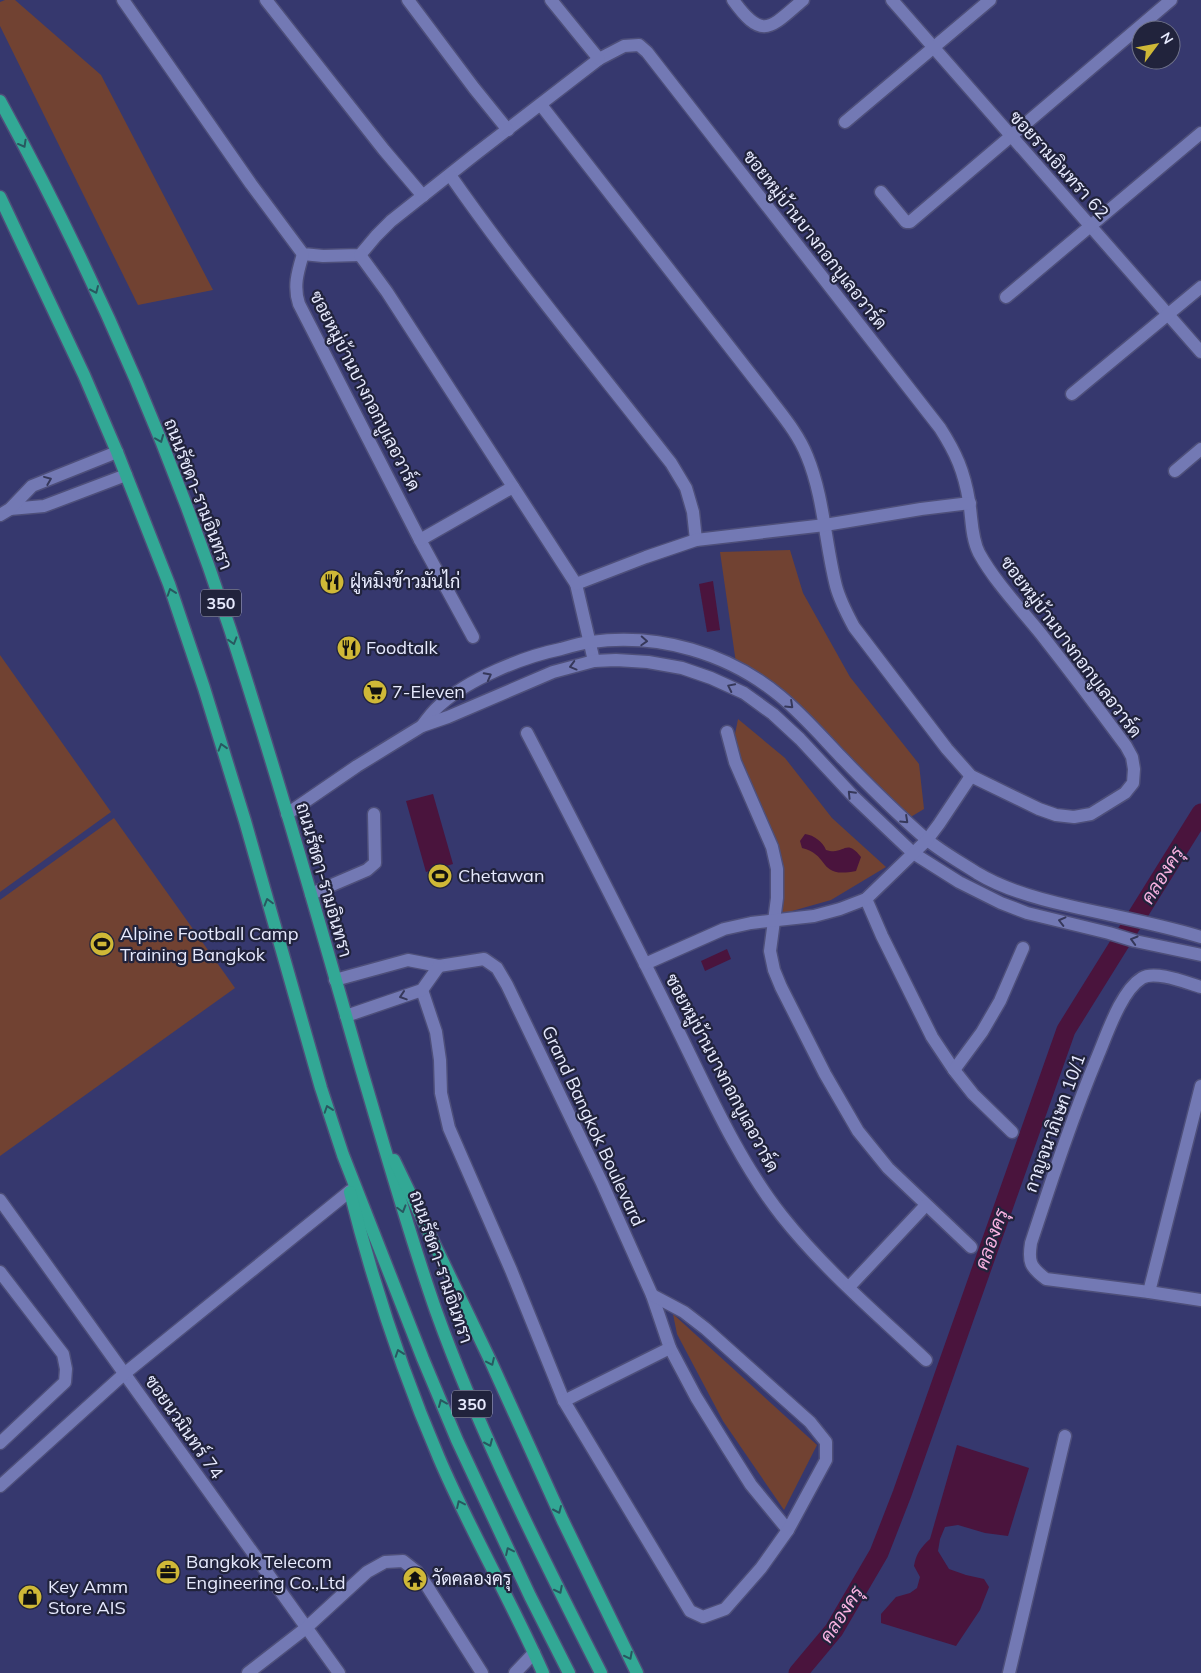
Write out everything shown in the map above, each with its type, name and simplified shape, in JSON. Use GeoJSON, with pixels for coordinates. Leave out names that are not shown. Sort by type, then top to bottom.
{"type":"FeatureCollection","features":[{"type":"Feature","properties":{"kind":"main road","name":"ถนนรัชดา-รามอินทรา"},"geometry":{"type":"LineString","coordinates":[[0,101],[32,159],[74,245],[158,435],[196,532],[229,626],[311,894],[408,1231],[437,1313],[468,1395],[512,1494],[600,1670]]}},
{"type":"Feature","properties":{"kind":"main road","name":"350"},"geometry":{"type":"LineString","coordinates":[[0,198],[84,375],[117,452],[168,584],[204,688],[245,820],[320,1088],[343,1155],[457,1440],[530,1596],[569,1673]]}},
{"type":"Feature","properties":{"kind":"main road"},"geometry":{"type":"LineString","coordinates":[[379,1128],[491,1362],[563,1521],[637,1673]]}},
{"type":"Feature","properties":{"kind":"main road"},"geometry":{"type":"LineString","coordinates":[[343,1155],[366,1252],[385,1314],[410,1384],[439,1458],[476,1538],[543,1673]]}},
{"type":"Feature","properties":{"kind":"street"},"geometry":{"type":"LineString","coordinates":[[266,0],[384,150],[423,196]]}},
{"type":"Feature","properties":{"kind":"street"},"geometry":{"type":"LineString","coordinates":[[408,0],[508,130]]}},
{"type":"Feature","properties":{"kind":"street"},"geometry":{"type":"LineString","coordinates":[[551,0],[600,60]]}},
{"type":"Feature","properties":{"kind":"street"},"geometry":{"type":"LineString","coordinates":[[733,0],[754,24],[762,27],[775,24],[803,0]]}},
{"type":"Feature","properties":{"kind":"street","name":"ซอยรามอินทรา 62"},"geometry":{"type":"LineString","coordinates":[[892,0],[1201,352]]}},
{"type":"Feature","properties":{"kind":"street"},"geometry":{"type":"LineString","coordinates":[[845,122],[990,0]]}},
{"type":"Feature","properties":{"kind":"street"},"geometry":{"type":"LineString","coordinates":[[881,192],[906,222],[910,222],[1171,0]]}},
{"type":"Feature","properties":{"kind":"street"},"geometry":{"type":"LineString","coordinates":[[127,1],[199,112],[303,254],[323,256],[360,255],[387,292],[576,584],[594,661]]}},
{"type":"Feature","properties":{"kind":"street","name":"ซอยหมู่บ้านบางกอกบูเลอวาร์ด"},"geometry":{"type":"LineString","coordinates":[[360,255],[391,220],[423,196],[508,130],[600,60],[624,46],[631,44],[639,45],[647,52],[940,428],[953,448],[963,471],[978,551],[988,568],[1126,746],[1132,758],[1134,769],[1133,783],[1125,793],[1110,804],[1090,814],[1074,817],[1056,815],[1039,809],[971,776],[947,749],[854,628],[842,605],[836,585],[812,470],[807,455],[796,435],[767,395],[541,105]]}},
{"type":"Feature","properties":{"kind":"street"},"geometry":{"type":"LineString","coordinates":[[1006,297],[1201,133]]}},
{"type":"Feature","properties":{"kind":"street"},"geometry":{"type":"LineString","coordinates":[[450,175],[554,316],[671,463],[686,488],[693,512],[696,540]]}},
{"type":"Feature","properties":{"kind":"street","name":"ซอยหมู่บ้านบางกอกบูเลอวาร์ด"},"geometry":{"type":"LineString","coordinates":[[303,254],[295,285],[299,304],[420,540],[473,637]]}},
{"type":"Feature","properties":{"kind":"street"},"geometry":{"type":"LineString","coordinates":[[1072,394],[1201,286]]}},
{"type":"Feature","properties":{"kind":"street"},"geometry":{"type":"LineString","coordinates":[[1175,471],[1201,449]]}},
{"type":"Feature","properties":{"kind":"street"},"geometry":{"type":"LineString","coordinates":[[5,512],[32,486],[117,452]]}},
{"type":"Feature","properties":{"kind":"street"},"geometry":{"type":"LineString","coordinates":[[5,512],[44,506],[126,475]]}},
{"type":"Feature","properties":{"kind":"street"},"geometry":{"type":"LineString","coordinates":[[420,540],[513,487]]}},
{"type":"Feature","properties":{"kind":"street"},"geometry":{"type":"LineString","coordinates":[[576,584],[696,540],[825,525],[970,503]]}},
{"type":"Feature","properties":{"kind":"street"},"geometry":{"type":"LineString","coordinates":[[422,726],[440,705],[461,690],[500,668],[536,654],[590,642],[615,640],[649,641],[683,647],[720,659],[756,678],[781,696],[863,780],[926,840],[980,874],[1004,886],[1041,899],[1201,938]]}},
{"type":"Feature","properties":{"kind":"street"},"geometry":{"type":"LineString","coordinates":[[287,814],[357,766],[422,726],[448,718],[553,672],[594,661],[648,662],[682,668],[712,678],[744,693],[773,714],[913,854],[959,882],[1001,903],[1027,913],[1201,956]]}},
{"type":"Feature","properties":{"kind":"street"},"geometry":{"type":"LineString","coordinates":[[727,732],[735,762],[772,847],[777,869],[777,898],[770,951],[774,970],[825,1074],[858,1131],[888,1168],[971,1247]]}},
{"type":"Feature","properties":{"kind":"street","name":"ซอยหมู่บ้านบางกอกบูเลอวาร์ด"},"geometry":{"type":"LineString","coordinates":[[527,733],[708,1091],[739,1150],[760,1184],[781,1216],[798,1236],[926,1360]]}},
{"type":"Feature","properties":{"kind":"street","name":"ซอยหมู่บ้านบางกอกบูเลอวาร์ด"},"geometry":{"type":"LineString","coordinates":[[645,964],[724,929],[751,923],[814,916],[866,899],[926,840],[971,776]]}},
{"type":"Feature","properties":{"kind":"street"},"geometry":{"type":"LineString","coordinates":[[311,894],[367,870],[375,863],[374,814]]}},
{"type":"Feature","properties":{"kind":"street"},"geometry":{"type":"LineString","coordinates":[[866,899],[882,936],[932,1037],[973,1094],[1012,1132]]}},
{"type":"Feature","properties":{"kind":"street"},"geometry":{"type":"LineString","coordinates":[[954,1070],[982,1032],[1000,1001],[1023,948]]}},
{"type":"Feature","properties":{"kind":"street","name":"Grand Bangkok Boulevard"},"geometry":{"type":"LineString","coordinates":[[335,980],[408,960],[439,966],[484,958],[497,968],[582,1139],[652,1295],[670,1348],[696,1397],[727,1448],[752,1485],[788,1530]]}},
{"type":"Feature","properties":{"kind":"street"},"geometry":{"type":"LineString","coordinates":[[346,1016],[422,990],[439,966]]}},
{"type":"Feature","properties":{"kind":"street","name":"กาญจนาภิเษก 10/1"},"geometry":{"type":"LineString","coordinates":[[1201,987],[1154,974],[1142,977],[1122,1002],[1083,1092],[1031,1243],[1029,1257],[1033,1270],[1046,1279],[1201,1300]]}},
{"type":"Feature","properties":{"kind":"street"},"geometry":{"type":"LineString","coordinates":[[422,990],[436,1032],[440,1060],[441,1093],[449,1128],[564,1401],[690,1611],[703,1617],[725,1609],[761,1568],[788,1530],[826,1460],[826,1442],[810,1422],[706,1329],[684,1312],[652,1295]]}},
{"type":"Feature","properties":{"kind":"street"},"geometry":{"type":"LineString","coordinates":[[1149,1292],[1201,1086]]}},
{"type":"Feature","properties":{"kind":"street"},"geometry":{"type":"LineString","coordinates":[[0,1486],[124,1374],[350,1191]]}},
{"type":"Feature","properties":{"kind":"street","name":"ซอยนวมินทร์ 74"},"geometry":{"type":"LineString","coordinates":[[0,1200],[339,1673]]}},
{"type":"Feature","properties":{"kind":"street"},"geometry":{"type":"LineString","coordinates":[[849,1287],[926,1205]]}},
{"type":"Feature","properties":{"kind":"street"},"geometry":{"type":"LineString","coordinates":[[0,1272],[63,1354],[66,1369],[65,1382],[2,1437]]}},
{"type":"Feature","properties":{"kind":"street"},"geometry":{"type":"LineString","coordinates":[[564,1401],[670,1348]]}},
{"type":"Feature","properties":{"kind":"street"},"geometry":{"type":"LineString","coordinates":[[1009,1673],[1065,1436]]}},
{"type":"Feature","properties":{"kind":"street"},"geometry":{"type":"LineString","coordinates":[[248,1673],[306,1628],[367,1572],[385,1562],[403,1562],[417,1572],[482,1673]]}},
{"type":"Feature","properties":{"kind":"street"},"geometry":{"type":"LineString","coordinates":[[516,1673],[534,1653]]}},
{"type":"Feature","properties":{"kind":"shaded area"},"geometry":{"type":"Polygon","coordinates":[[[15,0],[101,75],[213,290],[138,305],[0,26],[0,2],[15,0]]]}},
{"type":"Feature","properties":{"kind":"shaded area"},"geometry":{"type":"Polygon","coordinates":[[[790,550],[803,593],[850,677],[919,764],[924,809],[909,818],[736,663],[720,552],[790,550]]]}},
{"type":"Feature","properties":{"kind":"shaded area"},"geometry":{"type":"Polygon","coordinates":[[[713,581],[720,630],[707,632],[699,584],[713,581]]]}},
{"type":"Feature","properties":{"kind":"shaded area"},"geometry":{"type":"Polygon","coordinates":[[[0,655],[111,812],[0,892],[0,655]]]}},
{"type":"Feature","properties":{"kind":"shaded area"},"geometry":{"type":"Polygon","coordinates":[[[738,719],[785,758],[832,818],[886,867],[831,900],[778,915],[781,865],[738,758],[735,734],[738,719]]]}},
{"type":"Feature","properties":{"kind":"shaded area"},"geometry":{"type":"Polygon","coordinates":[[[433,794],[453,864],[426,872],[406,801],[433,794]]]}},
{"type":"Feature","properties":{"kind":"shaded area","name":"Alpine Football Camp Training Bangkok"},"geometry":{"type":"Polygon","coordinates":[[[114,818],[235,988],[0,1156],[0,900],[114,818]]]}},
{"type":"Feature","properties":{"kind":"shaded area"},"geometry":{"type":"Polygon","coordinates":[[[805,834],[818,839],[826,850],[837,851],[851,848],[856,851],[861,857],[856,871],[844,873],[829,869],[811,851],[802,848],[800,841],[805,834]]]}},
{"type":"Feature","properties":{"kind":"shaded area"},"geometry":{"type":"Polygon","coordinates":[[[727,949],[731,959],[705,971],[701,961],[727,949]]]}},
{"type":"Feature","properties":{"kind":"shaded area"},"geometry":{"type":"Polygon","coordinates":[[[673,1314],[817,1445],[784,1510],[723,1421],[677,1334],[673,1314]]]}},
{"type":"Feature","properties":{"kind":"shaded area"},"geometry":{"type":"Polygon","coordinates":[[[957,1445],[1029,1468],[1008,1536],[985,1533],[958,1525],[945,1527],[940,1539],[938,1551],[949,1569],[984,1579],[989,1587],[980,1610],[956,1646],[881,1623],[881,1614],[896,1597],[910,1593],[917,1588],[920,1577],[914,1566],[916,1558],[919,1551],[930,1539],[957,1445]]]}},
{"type":"Feature","properties":{"kind":"waterway","name":"คลองครุ"},"geometry":{"type":"LineString","coordinates":[[798,1673],[834,1630],[879,1553],[902,1494],[1066,1030],[1201,813]]}},
{"type":"Feature","properties":{"kind":"place","name":"ฝู่หมิงข้าวมันไก่"},"geometry":{"type":"Point","coordinates":[332,582]}},
{"type":"Feature","properties":{"kind":"place","name":"Foodtalk"},"geometry":{"type":"Point","coordinates":[349,648]}},
{"type":"Feature","properties":{"kind":"place","name":"7-Eleven"},"geometry":{"type":"Point","coordinates":[375,692]}},
{"type":"Feature","properties":{"kind":"place","name":"Chetawan"},"geometry":{"type":"Point","coordinates":[440,876]}},
{"type":"Feature","properties":{"kind":"place","name":"Alpine Football Camp Training Bangkok"},"geometry":{"type":"Point","coordinates":[102,944]}},
{"type":"Feature","properties":{"kind":"place","name":"Bangkok Telecom Engineering Co.,Ltd"},"geometry":{"type":"Point","coordinates":[168,1572]}},
{"type":"Feature","properties":{"kind":"place","name":"วัดคลองครุ"},"geometry":{"type":"Point","coordinates":[415,1579]}},
{"type":"Feature","properties":{"kind":"place","name":"Key Amm Store AIS"},"geometry":{"type":"Point","coordinates":[30,1597]}}]}
